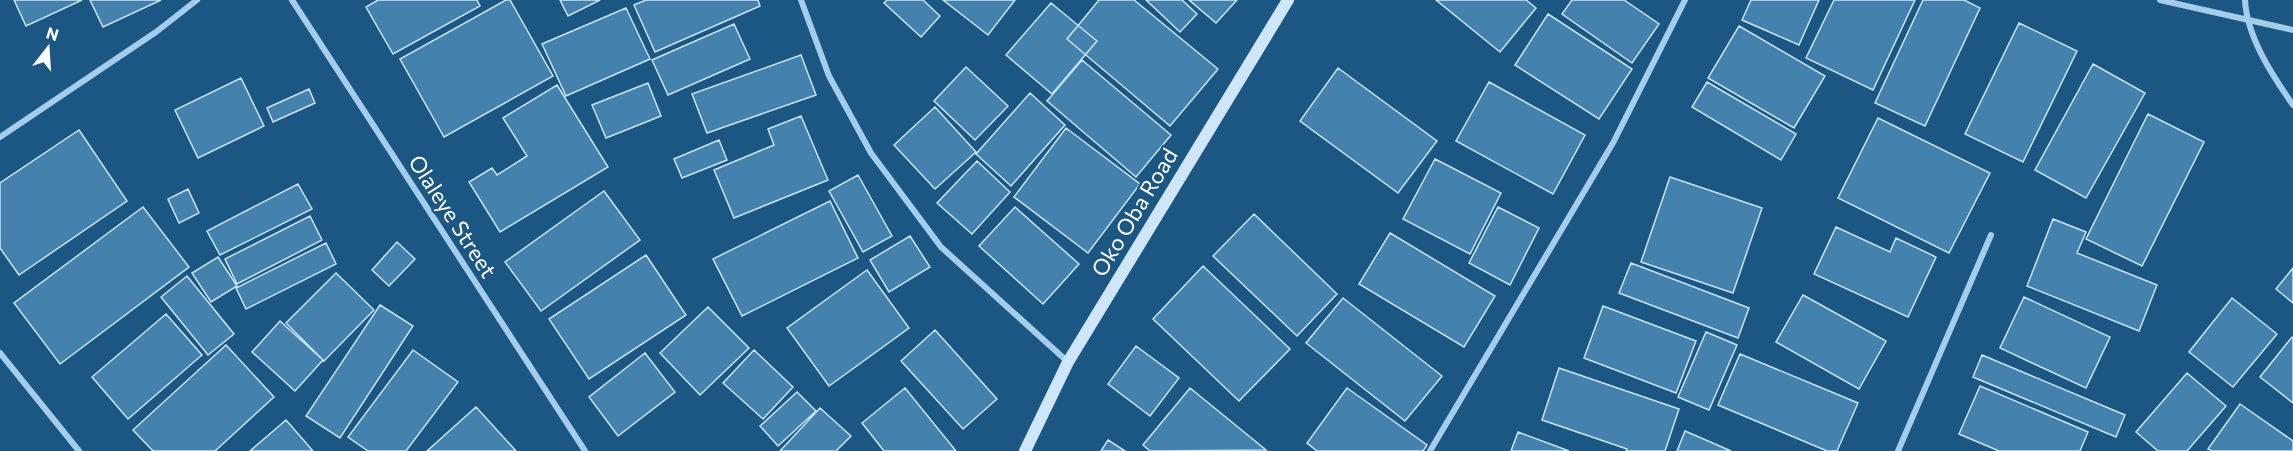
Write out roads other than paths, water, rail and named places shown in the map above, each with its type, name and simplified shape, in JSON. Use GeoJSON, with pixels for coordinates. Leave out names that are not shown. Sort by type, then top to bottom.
{"type":"FeatureCollection","features":[{"type":"Feature","properties":{"kind":"street"},"geometry":{"type":"LineString","coordinates":[[0,137],[156,32],[197,0]]}},
{"type":"Feature","properties":{"kind":"street","name":"Olaleye Street"},"geometry":{"type":"LineString","coordinates":[[292,0],[585,451]]}},
{"type":"Feature","properties":{"kind":"street"},"geometry":{"type":"LineString","coordinates":[[801,0],[829,76],[871,153],[941,247],[1068,362]]}},
{"type":"Feature","properties":{"kind":"street","name":"Oko Oba Road"},"geometry":{"type":"LineString","coordinates":[[1025,451],[1068,362],[1288,0]]}},
{"type":"Feature","properties":{"kind":"street"},"geometry":{"type":"LineString","coordinates":[[1430,451],[1613,143],[1684,0]]}},
{"type":"Feature","properties":{"kind":"street"},"geometry":{"type":"LineString","coordinates":[[2160,0],[2293,30]]}},
{"type":"Feature","properties":{"kind":"street"},"geometry":{"type":"LineString","coordinates":[[2244,0],[2246,21],[2279,85],[2293,105]]}},
{"type":"Feature","properties":{"kind":"street"},"geometry":{"type":"LineString","coordinates":[[1898,451],[1991,235]]}},
{"type":"Feature","properties":{"kind":"street"},"geometry":{"type":"LineString","coordinates":[[0,352],[79,451]]}}]}
